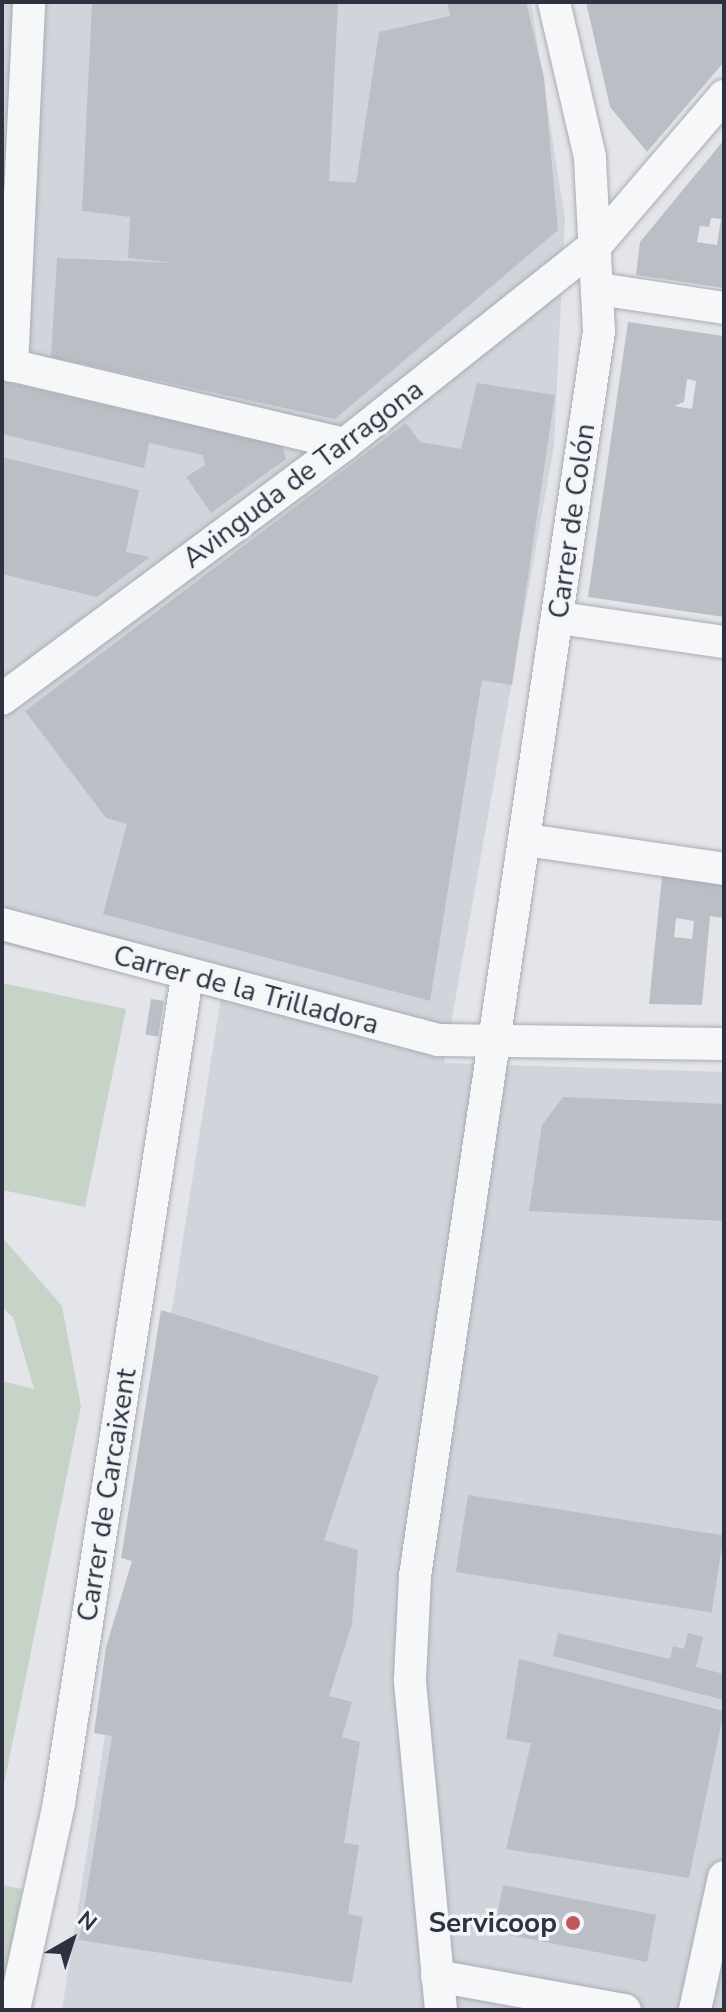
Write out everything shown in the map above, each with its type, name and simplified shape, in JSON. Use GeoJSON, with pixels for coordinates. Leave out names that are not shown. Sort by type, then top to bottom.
{"type":"FeatureCollection","features":[{"type":"Feature","properties":{"kind":"street"},"geometry":{"type":"LineString","coordinates":[[29,2],[7,365],[345,444]]}},
{"type":"Feature","properties":{"kind":"street","name":"Carrer de Colón"},"geometry":{"type":"LineString","coordinates":[[441,2010],[410,1679],[415,1576],[493,1039],[559,618],[599,289],[590,157],[554,2]]}},
{"type":"Feature","properties":{"kind":"street","name":"Avinguda de Tarragona"},"geometry":{"type":"LineString","coordinates":[[2,699],[345,444],[598,243],[724,96]]}},
{"type":"Feature","properties":{"kind":"street"},"geometry":{"type":"LineString","coordinates":[[599,289],[724,308]]}},
{"type":"Feature","properties":{"kind":"street"},"geometry":{"type":"LineString","coordinates":[[559,618],[724,642]]}},
{"type":"Feature","properties":{"kind":"street"},"geometry":{"type":"LineString","coordinates":[[526,840],[724,869]]}},
{"type":"Feature","properties":{"kind":"street","name":"Carrer de la Trilladora"},"geometry":{"type":"LineString","coordinates":[[2,924],[187,977],[438,1040],[724,1044]]}},
{"type":"Feature","properties":{"kind":"street","name":"Carrer de Carcaixent"},"geometry":{"type":"LineString","coordinates":[[14,2010],[59,1803],[187,977]]}},
{"type":"Feature","properties":{"kind":"street"},"geometry":{"type":"LineString","coordinates":[[695,2010],[724,1877]]}},
{"type":"Feature","properties":{"kind":"street"},"geometry":{"type":"LineString","coordinates":[[437,1976],[625,2010]]}},
{"type":"Feature","properties":{"kind":"shaded area"},"geometry":{"type":"Polygon","coordinates":[[[2,2],[531,2],[565,219],[554,446],[444,1063],[724,1072],[724,2010],[62,2010],[221,997],[2,944],[2,2]]]}},
{"type":"Feature","properties":{"kind":"green space"},"geometry":{"type":"Polygon","coordinates":[[[2,983],[126,1009],[85,1207],[2,1190],[2,983]]]}},
{"type":"Feature","properties":{"kind":"green space"},"geometry":{"type":"Polygon","coordinates":[[[2,1237],[62,1306],[81,1406],[2,1794],[2,1381],[34,1389],[13,1317],[2,1308],[2,1237]]]}},
{"type":"Feature","properties":{"kind":"green space"},"geometry":{"type":"Polygon","coordinates":[[[2,1885],[22,1889],[2,1999],[2,1885]]]}},
{"type":"Feature","properties":{"kind":"building"},"geometry":{"type":"Polygon","coordinates":[[[92,2],[338,2],[329,181],[356,183],[379,32],[450,16],[447,2],[526,2],[544,77],[558,230],[335,419],[51,357],[57,258],[175,263],[128,258],[130,217],[82,211],[92,2]]]}},
{"type":"Feature","properties":{"kind":"building"},"geometry":{"type":"Polygon","coordinates":[[[586,2],[724,2],[724,62],[647,152],[610,107],[586,2]]]}},
{"type":"Feature","properties":{"kind":"building"},"geometry":{"type":"Polygon","coordinates":[[[724,140],[724,288],[636,275],[640,242],[724,140]],[[711,218],[709,227],[700,226],[697,242],[717,245],[721,219],[711,218]]]}},
{"type":"Feature","properties":{"kind":"building"},"geometry":{"type":"Polygon","coordinates":[[[628,322],[724,336],[724,617],[588,597],[628,322]],[[687,379],[684,402],[674,406],[692,409],[696,381],[687,379]]]}},
{"type":"Feature","properties":{"kind":"building"},"geometry":{"type":"Polygon","coordinates":[[[2,381],[282,446],[286,459],[211,513],[186,477],[205,465],[203,455],[149,443],[144,468],[2,434],[2,381]]]}},
{"type":"Feature","properties":{"kind":"building"},"geometry":{"type":"Polygon","coordinates":[[[477,383],[555,395],[512,685],[482,680],[430,1001],[103,914],[127,824],[106,818],[25,711],[406,423],[420,442],[461,449],[477,383]]]}},
{"type":"Feature","properties":{"kind":"building"},"geometry":{"type":"Polygon","coordinates":[[[2,457],[139,490],[126,552],[150,557],[97,597],[2,574],[2,457]]]}},
{"type":"Feature","properties":{"kind":"building"},"geometry":{"type":"Polygon","coordinates":[[[662,876],[724,885],[724,918],[710,916],[702,1005],[649,1004],[662,876]],[[676,918],[674,937],[692,939],[694,921],[676,918]]]}},
{"type":"Feature","properties":{"kind":"building"},"geometry":{"type":"Polygon","coordinates":[[[151,999],[164,1001],[158,1037],[145,1035],[151,999]]]}},
{"type":"Feature","properties":{"kind":"building"},"geometry":{"type":"Polygon","coordinates":[[[563,1097],[724,1104],[724,1221],[529,1211],[542,1125],[563,1097]]]}},
{"type":"Feature","properties":{"kind":"building"},"geometry":{"type":"Polygon","coordinates":[[[161,1310],[379,1376],[324,1540],[358,1550],[352,1624],[329,1696],[352,1702],[342,1737],[360,1742],[344,1843],[359,1845],[348,1914],[363,1917],[352,1983],[79,1940],[112,1736],[94,1733],[106,1647],[132,1561],[121,1558],[161,1310]]]}},
{"type":"Feature","properties":{"kind":"building"},"geometry":{"type":"Polygon","coordinates":[[[468,1495],[724,1536],[712,1613],[456,1572],[468,1495]]]}},
{"type":"Feature","properties":{"kind":"building"},"geometry":{"type":"Polygon","coordinates":[[[558,1633],[670,1659],[673,1646],[684,1649],[688,1633],[703,1637],[696,1667],[724,1674],[724,1700],[553,1656],[558,1633]]]}},
{"type":"Feature","properties":{"kind":"building"},"geometry":{"type":"Polygon","coordinates":[[[519,1659],[724,1711],[689,1878],[506,1849],[531,1743],[506,1739],[519,1659]]]}},
{"type":"Feature","properties":{"kind":"building"},"geometry":{"type":"Polygon","coordinates":[[[503,1885],[656,1915],[647,1962],[494,1932],[503,1885]]]}},
{"type":"Feature","properties":{"kind":"place","name":"Servicoop"},"geometry":{"type":"Point","coordinates":[573,1923]}}]}
